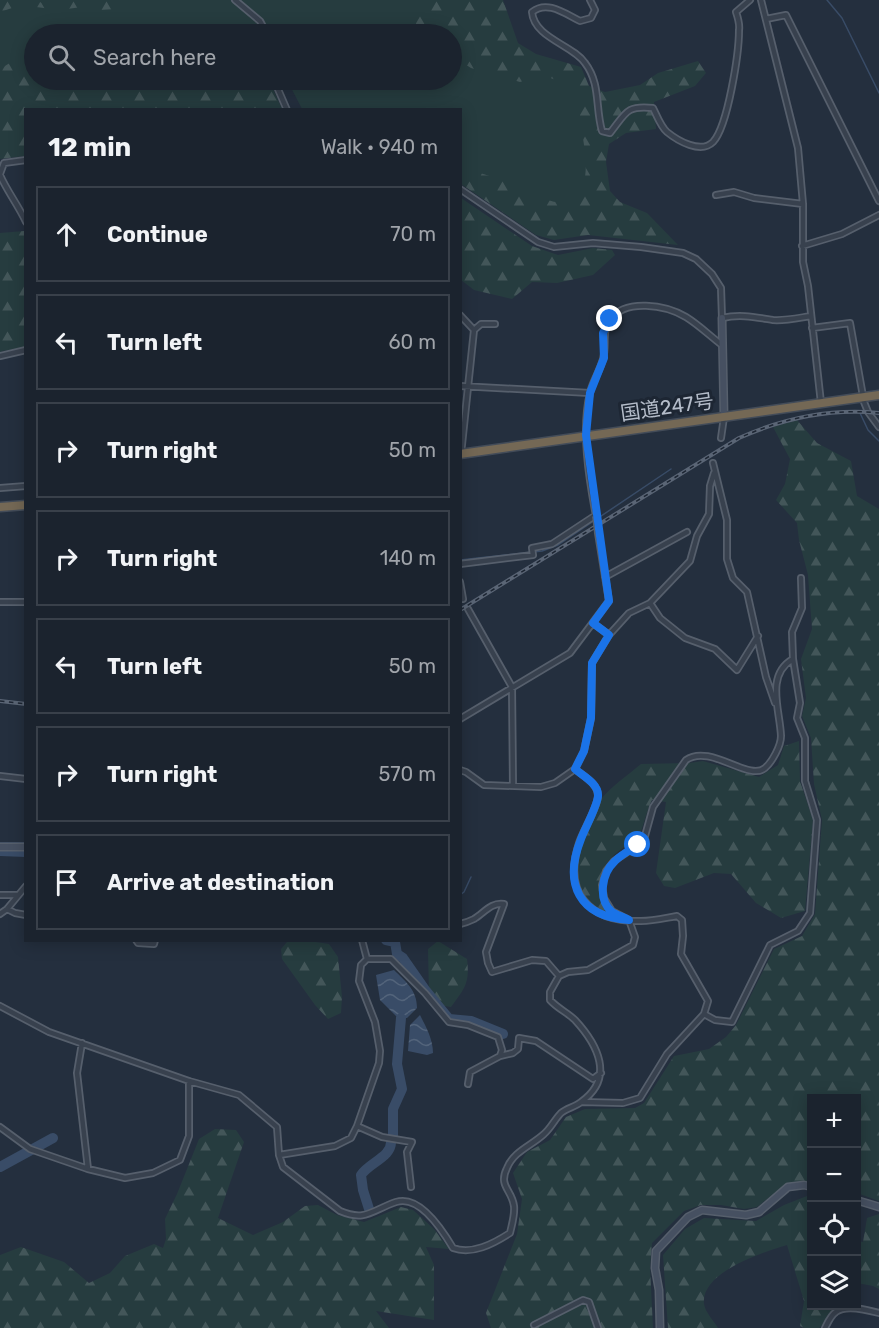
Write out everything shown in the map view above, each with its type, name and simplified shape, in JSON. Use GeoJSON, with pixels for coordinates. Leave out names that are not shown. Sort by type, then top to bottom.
{"type":"FeatureCollection","features":[{"type":"Feature","properties":{"kind":"highway","name":"国道247号"},"geometry":{"type":"LineString","coordinates":[[462,454],[879,395]]}},
{"type":"Feature","properties":{"kind":"highway"},"geometry":{"type":"LineString","coordinates":[[0,507],[24,505]]}},
{"type":"Feature","properties":{"kind":"main road"},"geometry":{"type":"LineString","coordinates":[[722,318],[724,416]]}},
{"type":"Feature","properties":{"kind":"main road"},"geometry":{"type":"LineString","coordinates":[[0,847],[24,848]]}},
{"type":"Feature","properties":{"kind":"main road"},"geometry":{"type":"LineString","coordinates":[[660,1328],[659,1290],[655,1268],[656,1251],[688,1217],[702,1210],[746,1215],[759,1212],[788,1187],[807,1186]]}},
{"type":"Feature","properties":{"kind":"main road"},"geometry":{"type":"LineString","coordinates":[[861,1202],[879,1207]]}},
{"type":"Feature","properties":{"kind":"street"},"geometry":{"type":"LineString","coordinates":[[235,0],[262,24]]}},
{"type":"Feature","properties":{"kind":"street"},"geometry":{"type":"LineString","coordinates":[[590,0],[595,10],[591,18],[580,21],[548,4],[538,6],[532,12],[532,19],[549,37],[584,61],[598,94],[602,131],[610,133],[628,111],[636,107],[654,108],[666,131],[688,145],[702,147],[712,143],[720,130],[735,77],[740,27],[736,12],[750,0]]}},
{"type":"Feature","properties":{"kind":"street"},"geometry":{"type":"LineString","coordinates":[[761,0],[794,127],[803,204],[802,246],[821,403]]}},
{"type":"Feature","properties":{"kind":"street"},"geometry":{"type":"LineString","coordinates":[[766,19],[786,15],[879,201]]}},
{"type":"Feature","properties":{"kind":"street"},"geometry":{"type":"LineString","coordinates":[[278,90],[285,108]]}},
{"type":"Feature","properties":{"kind":"street"},"geometry":{"type":"LineString","coordinates":[[24,160],[4,163],[0,174],[24,218]]}},
{"type":"Feature","properties":{"kind":"street"},"geometry":{"type":"LineString","coordinates":[[462,190],[538,242],[554,247],[592,243],[683,253],[696,259],[712,274],[721,288],[722,318],[752,315],[775,320],[811,316]]}},
{"type":"Feature","properties":{"kind":"street"},"geometry":{"type":"LineString","coordinates":[[716,195],[734,192],[754,198],[803,204]]}},
{"type":"Feature","properties":{"kind":"street"},"geometry":{"type":"LineString","coordinates":[[802,246],[842,234],[879,215]]}},
{"type":"Feature","properties":{"kind":"street"},"geometry":{"type":"LineString","coordinates":[[462,718],[570,653],[609,601],[586,435],[590,393],[604,358],[603,333],[610,319],[627,307],[646,306],[670,310],[694,322],[722,345]]}},
{"type":"Feature","properties":{"kind":"street"},"geometry":{"type":"LineString","coordinates":[[462,317],[474,330]]}},
{"type":"Feature","properties":{"kind":"street"},"geometry":{"type":"LineString","coordinates":[[812,328],[850,323],[868,412],[879,427]]}},
{"type":"Feature","properties":{"kind":"street"},"geometry":{"type":"LineString","coordinates":[[462,446],[474,330],[481,324],[495,324]]}},
{"type":"Feature","properties":{"kind":"street"},"geometry":{"type":"LineString","coordinates":[[0,356],[24,350]]}},
{"type":"Feature","properties":{"kind":"street"},"geometry":{"type":"LineString","coordinates":[[462,386],[590,393]]}},
{"type":"Feature","properties":{"kind":"street"},"geometry":{"type":"LineString","coordinates":[[721,438],[724,416]]}},
{"type":"Feature","properties":{"kind":"street"},"geometry":{"type":"LineString","coordinates":[[0,1006],[49,1032],[189,1081],[239,1095],[277,1127],[279,1155],[283,1167],[340,1211],[351,1216],[363,1217],[399,1201],[411,1201],[440,1225],[453,1248],[465,1252],[500,1240],[510,1233],[514,1204],[503,1182],[506,1169],[524,1147],[544,1135],[562,1112],[582,1102],[598,1085],[601,1073],[600,1062],[594,1044],[574,1019],[550,1000],[550,992],[560,976],[568,972],[588,970],[633,945],[634,938],[629,920],[612,911],[604,898],[602,885],[606,871],[614,861],[638,845],[645,836],[653,807],[686,760],[692,755],[710,757],[754,771],[761,771],[773,758],[781,738],[776,705],[766,677],[747,592],[733,578],[727,560],[727,520],[713,464]]}},
{"type":"Feature","properties":{"kind":"street"},"geometry":{"type":"LineString","coordinates":[[462,771],[484,785],[541,787],[555,783],[575,769],[584,751],[591,718],[592,663],[609,635],[629,613],[650,603],[690,561],[697,536],[709,514],[710,486],[714,473]]}},
{"type":"Feature","properties":{"kind":"street"},"geometry":{"type":"LineString","coordinates":[[0,488],[24,486]]}},
{"type":"Feature","properties":{"kind":"street"},"geometry":{"type":"LineString","coordinates":[[462,564],[533,555],[531,548],[552,544],[596,515]]}},
{"type":"Feature","properties":{"kind":"street"},"geometry":{"type":"LineString","coordinates":[[606,577],[687,532]]}},
{"type":"Feature","properties":{"kind":"street"},"geometry":{"type":"LineString","coordinates":[[704,1014],[715,1020],[732,1022],[770,945],[798,931],[810,913],[817,820],[805,781],[805,738],[797,718],[800,703],[793,659],[792,632],[802,608],[801,578]]}},
{"type":"Feature","properties":{"kind":"street"},"geometry":{"type":"LineString","coordinates":[[462,593],[463,599]]}},
{"type":"Feature","properties":{"kind":"street"},"geometry":{"type":"LineString","coordinates":[[0,602],[24,602]]}},
{"type":"Feature","properties":{"kind":"street"},"geometry":{"type":"LineString","coordinates":[[650,603],[660,618],[685,638],[715,649],[737,670],[758,636]]}},
{"type":"Feature","properties":{"kind":"street"},"geometry":{"type":"LineString","coordinates":[[468,609],[512,687],[513,786]]}},
{"type":"Feature","properties":{"kind":"street"},"geometry":{"type":"LineString","coordinates":[[593,623],[609,635]]}},
{"type":"Feature","properties":{"kind":"street"},"geometry":{"type":"LineString","coordinates":[[776,705],[778,674],[793,659]]}},
{"type":"Feature","properties":{"kind":"street"},"geometry":{"type":"LineString","coordinates":[[575,769],[596,786],[598,797],[579,843],[573,867],[578,894],[589,908],[603,916],[640,921],[677,916],[682,920],[681,954],[708,1001],[704,1014],[667,1054],[640,1098],[623,1103],[582,1102]]}},
{"type":"Feature","properties":{"kind":"street"},"geometry":{"type":"LineString","coordinates":[[0,776],[24,779]]}},
{"type":"Feature","properties":{"kind":"street"},"geometry":{"type":"LineString","coordinates":[[0,914],[24,888]]}},
{"type":"Feature","properties":{"kind":"street"},"geometry":{"type":"LineString","coordinates":[[0,895],[18,895]]}},
{"type":"Feature","properties":{"kind":"street"},"geometry":{"type":"LineString","coordinates":[[462,923],[475,919],[484,910],[498,903],[504,904],[486,952],[492,972],[532,960],[546,961],[560,976]]}},
{"type":"Feature","properties":{"kind":"street"},"geometry":{"type":"LineString","coordinates":[[7,909],[24,914]]}},
{"type":"Feature","properties":{"kind":"street"},"geometry":{"type":"LineString","coordinates":[[137,942],[154,944],[154,942]]}},
{"type":"Feature","properties":{"kind":"street"},"geometry":{"type":"LineString","coordinates":[[363,942],[367,959]]}},
{"type":"Feature","properties":{"kind":"street"},"geometry":{"type":"LineString","coordinates":[[279,1155],[335,1146],[351,1138],[357,1126],[379,1063],[380,1051],[375,1022],[359,981],[361,965],[367,959],[391,959],[449,1022],[468,1024],[498,1037],[502,1050],[500,1056]]}},
{"type":"Feature","properties":{"kind":"street"},"geometry":{"type":"LineString","coordinates":[[468,1084],[470,1072],[500,1056],[513,1053],[518,1049],[519,1038],[536,1041],[593,1079],[601,1073]]}},
{"type":"Feature","properties":{"kind":"street"},"geometry":{"type":"LineString","coordinates":[[82,1043],[77,1073],[88,1168]]}},
{"type":"Feature","properties":{"kind":"street"},"geometry":{"type":"LineString","coordinates":[[0,1127],[30,1149],[88,1168],[125,1178],[153,1173],[180,1160],[189,1136],[189,1081]]}},
{"type":"Feature","properties":{"kind":"street"},"geometry":{"type":"LineString","coordinates":[[357,1126],[382,1137],[412,1142],[407,1152],[411,1186]]}},
{"type":"Feature","properties":{"kind":"street"},"geometry":{"type":"LineString","coordinates":[[534,1325],[583,1300],[590,1302],[598,1328]]}},
{"type":"Feature","properties":{"kind":"street"},"geometry":{"type":"LineString","coordinates":[[825,1328],[833,1313],[841,1308],[879,1313]]}},
{"type":"Feature","properties":{"kind":"green space"},"geometry":{"type":"Polygon","coordinates":[[[0,0],[416,0],[427,24],[24,24],[24,76],[0,80],[0,0]]]}},
{"type":"Feature","properties":{"kind":"green space"},"geometry":{"type":"Polygon","coordinates":[[[5,0],[36,0],[42,3],[56,0],[133,0],[116,9],[99,10],[82,7],[59,10],[21,5],[0,12],[0,4],[5,0]]]}},
{"type":"Feature","properties":{"kind":"green space"},"geometry":{"type":"Polygon","coordinates":[[[410,0],[503,0],[518,43],[536,54],[581,67],[589,86],[605,92],[640,85],[658,73],[698,61],[706,73],[695,86],[654,102],[656,129],[626,133],[609,144],[606,162],[610,191],[620,202],[647,213],[678,245],[588,235],[554,240],[536,235],[462,185],[462,168],[496,178],[551,201],[563,202],[572,198],[582,187],[586,167],[580,98],[566,84],[543,75],[520,82],[471,68],[462,62],[462,24],[416,24],[410,0]]]}},
{"type":"Feature","properties":{"kind":"green space"},"geometry":{"type":"Polygon","coordinates":[[[462,51],[543,70],[569,79],[584,96],[588,136],[585,195],[556,206],[462,173],[462,108],[301,108],[292,90],[462,90],[462,51]]]}},
{"type":"Feature","properties":{"kind":"green space"},"geometry":{"type":"Polygon","coordinates":[[[13,61],[24,63],[24,90],[273,90],[282,108],[24,108],[24,156],[0,159],[0,69],[13,61]]]}},
{"type":"Feature","properties":{"kind":"green space"},"geometry":{"type":"Polygon","coordinates":[[[462,199],[532,246],[558,255],[593,248],[612,250],[615,255],[593,275],[557,283],[532,282],[512,299],[474,290],[462,281],[462,199]]]}},
{"type":"Feature","properties":{"kind":"green space"},"geometry":{"type":"Polygon","coordinates":[[[24,231],[24,348],[2,351],[0,354],[0,233],[24,231]]]}},
{"type":"Feature","properties":{"kind":"green space"},"geometry":{"type":"Polygon","coordinates":[[[797,420],[817,443],[851,461],[857,496],[879,509],[879,1201],[861,1194],[861,1094],[807,1094],[807,1181],[787,1183],[757,1207],[744,1209],[721,1205],[701,1205],[684,1211],[652,1243],[650,1267],[653,1328],[491,1328],[486,1313],[517,1234],[522,1199],[513,1173],[527,1152],[550,1140],[566,1117],[585,1109],[635,1108],[644,1103],[674,1056],[709,1049],[726,1037],[736,1025],[774,949],[802,936],[815,914],[822,820],[814,784],[811,738],[802,716],[806,698],[801,659],[812,629],[808,575],[797,523],[776,500],[785,484],[790,459],[773,427],[797,420]]]}},
{"type":"Feature","properties":{"kind":"green space"},"geometry":{"type":"Polygon","coordinates":[[[799,741],[800,781],[813,820],[805,911],[781,918],[756,903],[731,874],[714,873],[675,888],[664,886],[656,873],[666,802],[652,800],[639,836],[612,857],[602,871],[601,895],[608,913],[585,896],[577,876],[577,865],[579,853],[596,808],[606,793],[641,764],[703,761],[759,777],[778,765],[784,746],[799,741]]]}},
{"type":"Feature","properties":{"kind":"green space"},"geometry":{"type":"Polygon","coordinates":[[[287,942],[329,944],[338,957],[342,997],[341,1013],[328,1019],[282,959],[281,949],[287,942]]]}},
{"type":"Feature","properties":{"kind":"green space"},"geometry":{"type":"Polygon","coordinates":[[[440,942],[467,959],[468,974],[465,985],[451,1007],[439,1005],[429,993],[428,949],[440,942]]]}},
{"type":"Feature","properties":{"kind":"green space"},"geometry":{"type":"Polygon","coordinates":[[[215,1129],[236,1130],[244,1142],[218,1218],[253,1235],[283,1222],[305,1206],[318,1205],[337,1215],[364,1222],[401,1207],[413,1210],[434,1229],[449,1249],[426,1247],[434,1265],[434,1320],[376,1311],[389,1328],[0,1328],[0,1255],[21,1247],[64,1262],[89,1283],[110,1273],[125,1256],[154,1244],[163,1248],[166,1239],[165,1219],[199,1139],[215,1129]]]}},
{"type":"Feature","properties":{"kind":"green space"},"geometry":{"type":"Polygon","coordinates":[[[807,1196],[807,1310],[832,1310],[825,1323],[819,1328],[800,1326],[804,1301],[787,1245],[735,1265],[712,1282],[705,1293],[704,1304],[718,1328],[668,1328],[663,1255],[685,1229],[704,1218],[756,1221],[784,1205],[807,1196]]]}},
{"type":"Feature","properties":{"kind":"green space"},"geometry":{"type":"Polygon","coordinates":[[[879,1214],[879,1289],[861,1284],[861,1242],[863,1242],[867,1218],[879,1214]]]}},
{"type":"Feature","properties":{"kind":"water"},"geometry":{"type":"Polygon","coordinates":[[[394,970],[410,987],[417,1002],[417,1008],[407,1018],[398,1018],[380,1000],[376,975],[394,970]]]}},
{"type":"Feature","properties":{"kind":"water"},"geometry":{"type":"Polygon","coordinates":[[[420,1015],[433,1048],[433,1053],[427,1055],[408,1051],[410,1025],[420,1015]]]}},
{"type":"Feature","properties":{"kind":"waterway"},"geometry":{"type":"LineString","coordinates":[[827,0],[842,18],[879,93]]}},
{"type":"Feature","properties":{"kind":"waterway"},"geometry":{"type":"LineString","coordinates":[[860,413],[868,430],[879,441]]}},
{"type":"Feature","properties":{"kind":"waterway"},"geometry":{"type":"LineString","coordinates":[[462,560],[542,551],[558,545],[671,469]]}},
{"type":"Feature","properties":{"kind":"waterway"},"geometry":{"type":"LineString","coordinates":[[0,605],[24,605]]}},
{"type":"Feature","properties":{"kind":"waterway"},"geometry":{"type":"LineString","coordinates":[[0,843],[24,843]]}},
{"type":"Feature","properties":{"kind":"waterway"},"geometry":{"type":"LineString","coordinates":[[0,851],[24,852]]}},
{"type":"Feature","properties":{"kind":"waterway"},"geometry":{"type":"LineString","coordinates":[[462,894],[471,877]]}},
{"type":"Feature","properties":{"kind":"waterway"},"geometry":{"type":"LineString","coordinates":[[395,942],[397,954],[403,958],[449,1019],[471,1021],[503,1034]]}},
{"type":"Feature","properties":{"kind":"waterway"},"geometry":{"type":"LineString","coordinates":[[393,1136],[393,1109],[402,1089],[397,1064],[401,1018]]}},
{"type":"Feature","properties":{"kind":"waterway"},"geometry":{"type":"LineString","coordinates":[[0,1167],[53,1138]]}},
{"type":"Feature","properties":{"kind":"waterway"},"geometry":{"type":"LineString","coordinates":[[369,1209],[361,1175],[388,1151],[391,1141]]}},
{"type":"Feature","properties":{"kind":"railway"},"geometry":{"type":"LineString","coordinates":[[462,609],[739,438],[773,425],[807,416],[842,412],[879,413]]}},
{"type":"Feature","properties":{"kind":"railway"},"geometry":{"type":"LineString","coordinates":[[0,701],[24,704]]}},
{"type":"Feature","properties":{"kind":"route"},"geometry":{"type":"LineString","coordinates":[[610,319],[603,333],[604,358],[590,393],[586,435],[609,601],[593,623],[609,635],[592,663],[591,718],[584,751],[575,769],[596,786],[598,797],[579,843],[573,867],[578,894],[589,908],[603,916],[629,920],[612,911],[604,898],[602,885],[606,871],[614,861],[638,845]]}}]}
